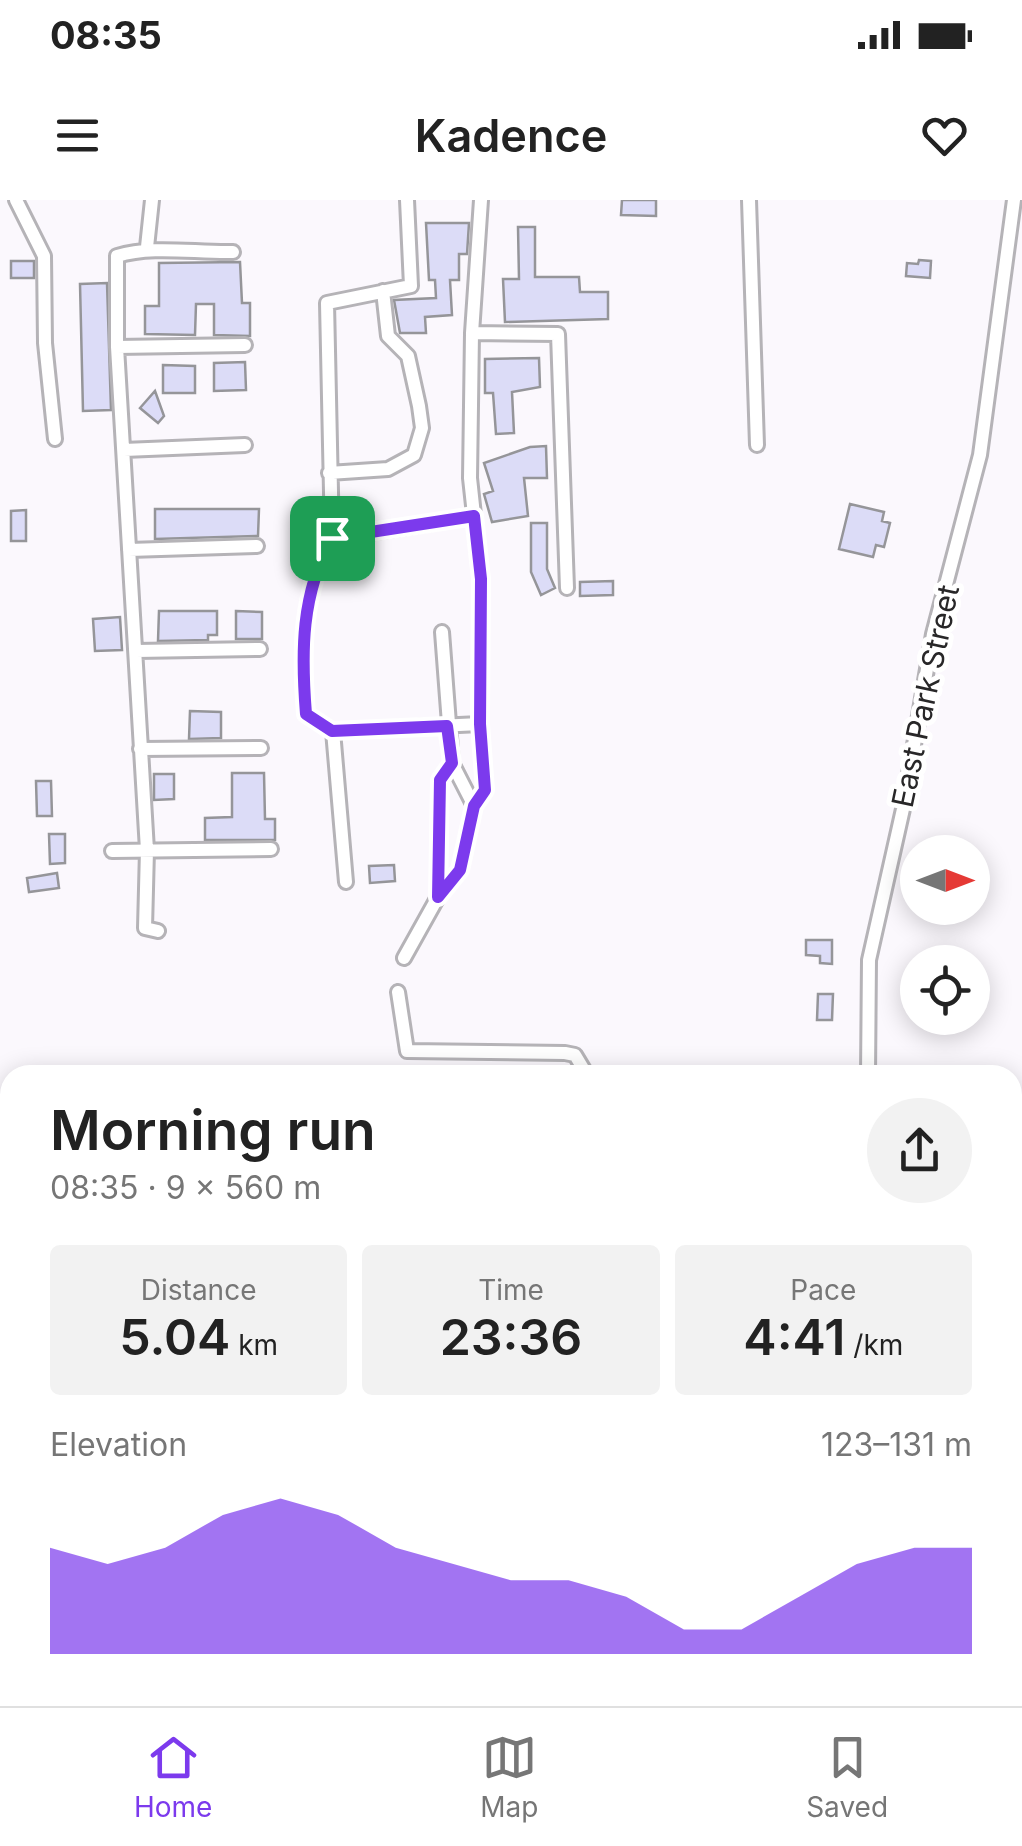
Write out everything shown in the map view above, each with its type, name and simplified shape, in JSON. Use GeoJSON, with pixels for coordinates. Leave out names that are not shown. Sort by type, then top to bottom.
{"type":"FeatureCollection","features":[{"type":"Feature","properties":{"kind":"street"},"geometry":{"type":"LineString","coordinates":[[16,200],[44,256],[46,343],[55,439]]}},
{"type":"Feature","properties":{"kind":"street"},"geometry":{"type":"LineString","coordinates":[[148,247],[152,200]]}},
{"type":"Feature","properties":{"kind":"street"},"geometry":{"type":"LineString","coordinates":[[407,200],[411,286],[327,303],[332,538],[313,571],[304,620],[306,714],[332,731],[480,724]]}},
{"type":"Feature","properties":{"kind":"street"},"geometry":{"type":"LineString","coordinates":[[404,958],[438,897],[460,870],[474,806],[485,790],[480,724],[481,579],[470,478],[472,333],[481,200]]}},
{"type":"Feature","properties":{"kind":"street"},"geometry":{"type":"LineString","coordinates":[[749,200],[757,445]]}},
{"type":"Feature","properties":{"kind":"street","name":"East Park Street"},"geometry":{"type":"LineString","coordinates":[[868,1065],[869,960],[910,774],[932,634],[980,455],[1014,200]]}},
{"type":"Feature","properties":{"kind":"street"},"geometry":{"type":"LineString","coordinates":[[158,931],[145,928],[147,850],[118,347],[118,256],[148,247],[165,254],[233,252]]}},
{"type":"Feature","properties":{"kind":"street"},"geometry":{"type":"LineString","coordinates":[[330,473],[388,469],[414,455],[420,440],[413,374],[408,356],[388,336],[383,291]]}},
{"type":"Feature","properties":{"kind":"street"},"geometry":{"type":"LineString","coordinates":[[472,333],[558,334],[567,588]]}},
{"type":"Feature","properties":{"kind":"street"},"geometry":{"type":"LineString","coordinates":[[118,347],[245,345]]}},
{"type":"Feature","properties":{"kind":"street"},"geometry":{"type":"LineString","coordinates":[[124,450],[245,445]]}},
{"type":"Feature","properties":{"kind":"street"},"geometry":{"type":"LineString","coordinates":[[332,538],[474,516]]}},
{"type":"Feature","properties":{"kind":"street"},"geometry":{"type":"LineString","coordinates":[[129,550],[257,546]]}},
{"type":"Feature","properties":{"kind":"street"},"geometry":{"type":"LineString","coordinates":[[442,632],[452,763],[474,806]]}},
{"type":"Feature","properties":{"kind":"street"},"geometry":{"type":"LineString","coordinates":[[136,651],[260,649]]}},
{"type":"Feature","properties":{"kind":"street"},"geometry":{"type":"LineString","coordinates":[[332,731],[346,882]]}},
{"type":"Feature","properties":{"kind":"street"},"geometry":{"type":"LineString","coordinates":[[140,749],[261,748]]}},
{"type":"Feature","properties":{"kind":"street"},"geometry":{"type":"LineString","coordinates":[[438,897],[440,780],[452,763]]}},
{"type":"Feature","properties":{"kind":"street"},"geometry":{"type":"LineString","coordinates":[[112,851],[270,849]]}},
{"type":"Feature","properties":{"kind":"street"},"geometry":{"type":"LineString","coordinates":[[398,992],[408,1052],[565,1053],[575,1055],[581,1065]]}},
{"type":"Feature","properties":{"kind":"building"},"geometry":{"type":"Polygon","coordinates":[[[622,200],[656,200],[656,216],[621,215],[622,200]]]}},
{"type":"Feature","properties":{"kind":"building"},"geometry":{"type":"Polygon","coordinates":[[[426,223],[469,223],[467,254],[459,254],[459,280],[450,280],[452,315],[425,317],[426,333],[400,333],[394,300],[436,298],[435,280],[429,280],[426,223]]]}},
{"type":"Feature","properties":{"kind":"building"},"geometry":{"type":"Polygon","coordinates":[[[518,227],[535,227],[535,277],[579,277],[580,292],[608,292],[608,319],[505,322],[503,279],[519,279],[518,227]]]}},
{"type":"Feature","properties":{"kind":"building"},"geometry":{"type":"Polygon","coordinates":[[[919,260],[931,261],[930,278],[906,276],[907,263],[918,264],[919,260]]]}},
{"type":"Feature","properties":{"kind":"building"},"geometry":{"type":"Polygon","coordinates":[[[11,261],[34,261],[34,278],[11,278],[11,261]]]}},
{"type":"Feature","properties":{"kind":"building"},"geometry":{"type":"Polygon","coordinates":[[[240,262],[242,303],[250,303],[250,336],[214,335],[214,304],[196,304],[195,335],[145,334],[145,306],[159,306],[159,263],[240,262]]]}},
{"type":"Feature","properties":{"kind":"building"},"geometry":{"type":"Polygon","coordinates":[[[107,283],[111,410],[83,411],[80,284],[107,283]]]}},
{"type":"Feature","properties":{"kind":"building"},"geometry":{"type":"Polygon","coordinates":[[[539,358],[540,387],[512,392],[514,433],[496,434],[493,393],[485,393],[485,359],[539,358]]]}},
{"type":"Feature","properties":{"kind":"building"},"geometry":{"type":"Polygon","coordinates":[[[245,362],[246,390],[214,391],[214,363],[245,362]]]}},
{"type":"Feature","properties":{"kind":"building"},"geometry":{"type":"Polygon","coordinates":[[[163,365],[195,366],[195,393],[163,393],[163,365]]]}},
{"type":"Feature","properties":{"kind":"building"},"geometry":{"type":"Polygon","coordinates":[[[155,391],[164,416],[158,423],[140,408],[155,391]]]}},
{"type":"Feature","properties":{"kind":"building"},"geometry":{"type":"Polygon","coordinates":[[[546,446],[547,478],[524,478],[528,516],[492,522],[484,494],[493,491],[484,463],[530,447],[546,446]]]}},
{"type":"Feature","properties":{"kind":"building"},"geometry":{"type":"Polygon","coordinates":[[[850,504],[884,512],[882,521],[890,523],[884,547],[876,545],[873,557],[839,549],[850,504]]]}},
{"type":"Feature","properties":{"kind":"building"},"geometry":{"type":"Polygon","coordinates":[[[155,509],[259,509],[258,536],[155,539],[155,509]]]}},
{"type":"Feature","properties":{"kind":"building"},"geometry":{"type":"Polygon","coordinates":[[[26,510],[26,541],[11,541],[11,511],[26,510]]]}},
{"type":"Feature","properties":{"kind":"building"},"geometry":{"type":"Polygon","coordinates":[[[531,523],[547,523],[547,569],[555,588],[541,595],[531,572],[531,523]]]}},
{"type":"Feature","properties":{"kind":"building"},"geometry":{"type":"Polygon","coordinates":[[[613,581],[613,595],[580,596],[580,582],[613,581]]]}},
{"type":"Feature","properties":{"kind":"building"},"geometry":{"type":"Polygon","coordinates":[[[159,611],[217,611],[217,635],[208,635],[208,640],[158,641],[159,611]]]}},
{"type":"Feature","properties":{"kind":"building"},"geometry":{"type":"Polygon","coordinates":[[[236,611],[262,612],[262,639],[236,639],[236,611]]]}},
{"type":"Feature","properties":{"kind":"building"},"geometry":{"type":"Polygon","coordinates":[[[120,617],[122,650],[95,651],[93,619],[120,617]]]}},
{"type":"Feature","properties":{"kind":"building"},"geometry":{"type":"Polygon","coordinates":[[[190,711],[221,712],[221,738],[189,739],[190,711]]]}},
{"type":"Feature","properties":{"kind":"building"},"geometry":{"type":"Polygon","coordinates":[[[232,773],[264,773],[265,819],[275,819],[275,840],[205,840],[205,818],[232,817],[232,773]]]}},
{"type":"Feature","properties":{"kind":"building"},"geometry":{"type":"Polygon","coordinates":[[[154,774],[174,774],[174,799],[154,800],[154,774]]]}},
{"type":"Feature","properties":{"kind":"building"},"geometry":{"type":"Polygon","coordinates":[[[36,781],[51,781],[52,816],[37,816],[36,781]]]}},
{"type":"Feature","properties":{"kind":"building"},"geometry":{"type":"Polygon","coordinates":[[[49,834],[65,834],[65,863],[50,864],[49,834]]]}},
{"type":"Feature","properties":{"kind":"building"},"geometry":{"type":"Polygon","coordinates":[[[394,865],[395,881],[370,883],[369,866],[394,865]]]}},
{"type":"Feature","properties":{"kind":"building"},"geometry":{"type":"Polygon","coordinates":[[[57,873],[59,888],[29,892],[27,878],[57,873]]]}},
{"type":"Feature","properties":{"kind":"building"},"geometry":{"type":"Polygon","coordinates":[[[806,940],[832,940],[832,964],[820,963],[820,956],[806,955],[806,940]]]}},
{"type":"Feature","properties":{"kind":"building"},"geometry":{"type":"Polygon","coordinates":[[[818,994],[833,994],[832,1020],[817,1020],[818,994]]]}},
{"type":"Feature","properties":{"kind":"route"},"geometry":{"type":"LineString","coordinates":[[474,516],[481,579],[480,724],[485,790],[474,806],[460,870],[438,897],[440,780],[452,763],[447,726],[332,731],[306,714],[304,620],[313,571],[332,538],[474,516]]}}]}
